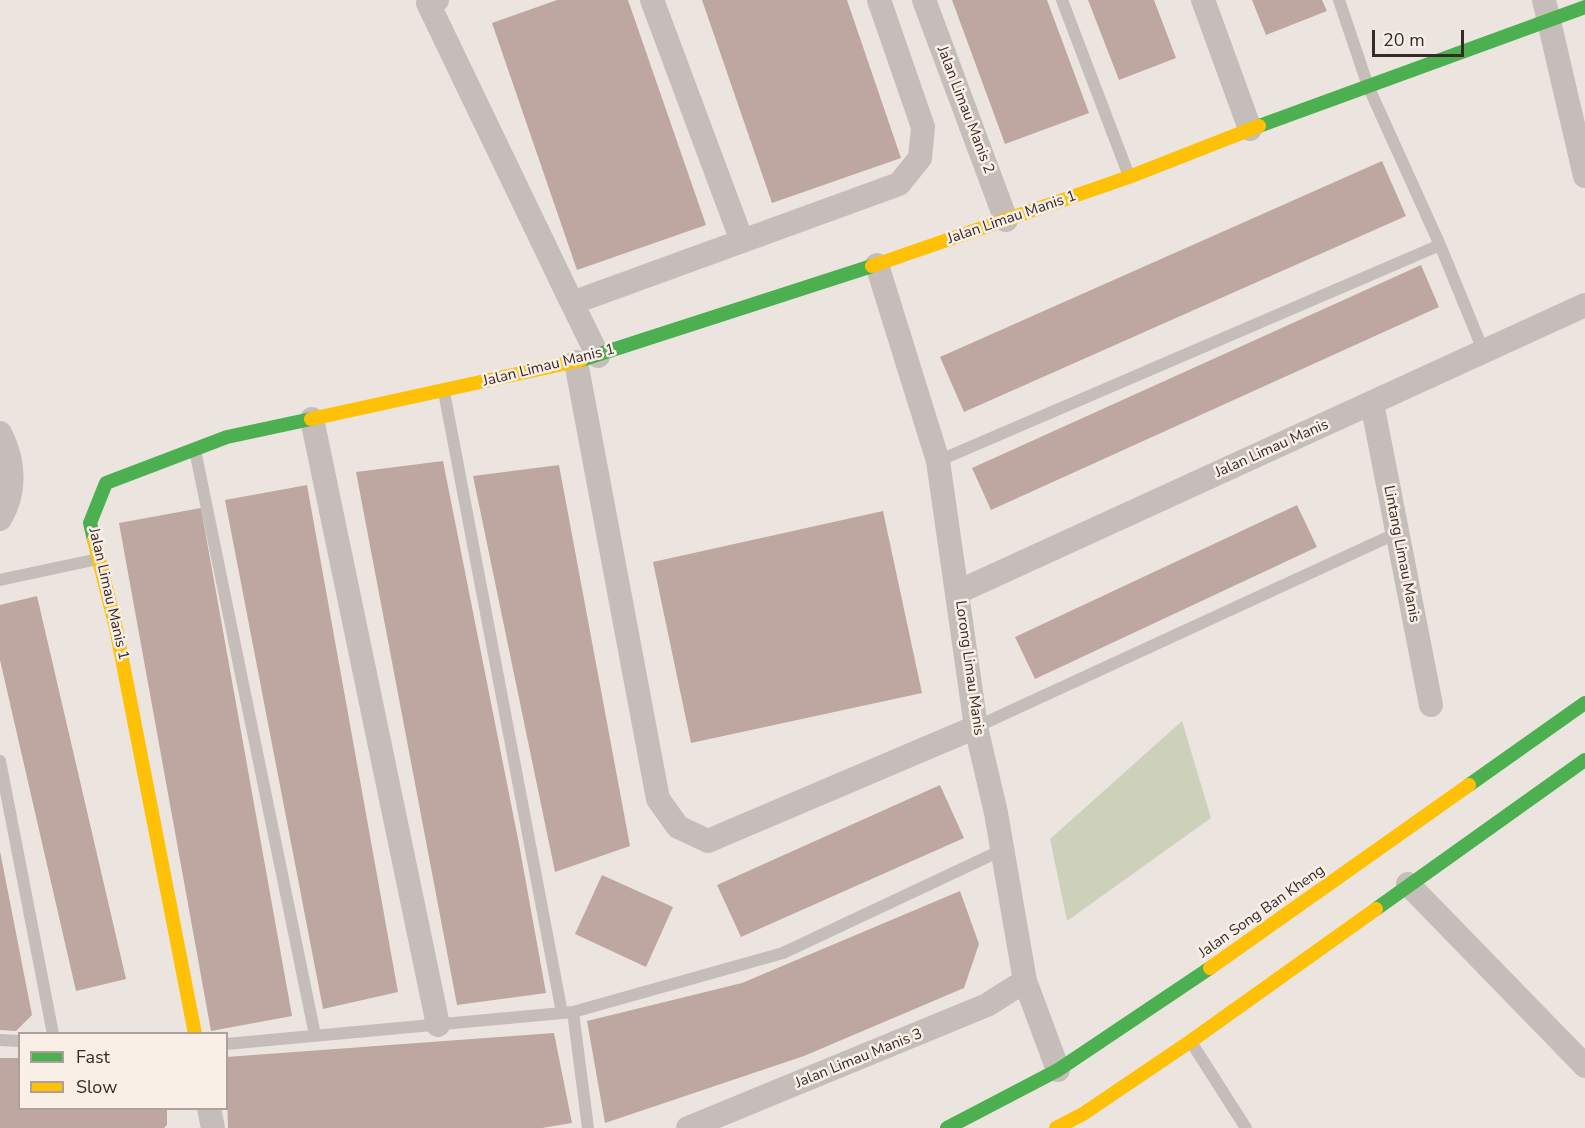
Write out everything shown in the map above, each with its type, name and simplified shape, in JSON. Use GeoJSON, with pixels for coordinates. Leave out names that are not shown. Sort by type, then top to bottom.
{"type":"FeatureCollection","features":[{"type":"Feature","properties":{"kind":"street"},"geometry":{"type":"LineString","coordinates":[[437,0],[428,3],[572,303],[587,359],[658,799],[678,827],[708,841],[976,727]]}},
{"type":"Feature","properties":{"kind":"street"},"geometry":{"type":"LineString","coordinates":[[652,0],[742,241]]}},
{"type":"Feature","properties":{"kind":"street"},"geometry":{"type":"LineString","coordinates":[[572,303],[898,184],[920,158],[923,127],[879,0]]}},
{"type":"Feature","properties":{"kind":"street","name":"Jalan Limau Manis 2"},"geometry":{"type":"LineString","coordinates":[[924,0],[1006,220]]}},
{"type":"Feature","properties":{"kind":"street"},"geometry":{"type":"LineString","coordinates":[[1203,0],[1250,129]]}},
{"type":"Feature","properties":{"kind":"street","name":"Jalan Limau Manis 1"},"geometry":{"type":"LineString","coordinates":[[195,1032],[116,628],[90,523],[106,483],[227,437],[587,359],[877,266],[1129,177],[1250,129],[1368,86],[1546,10],[1585,7]]}},
{"type":"Feature","properties":{"kind":"street"},"geometry":{"type":"LineString","coordinates":[[1546,10],[1585,176]]}},
{"type":"Feature","properties":{"kind":"street","name":"Lorong Limau Manis"},"geometry":{"type":"LineString","coordinates":[[877,266],[938,461],[976,727],[1002,850],[1024,981],[1058,1070]]}},
{"type":"Feature","properties":{"kind":"street","name":"Jalan Limau Manis"},"geometry":{"type":"LineString","coordinates":[[958,592],[1585,305]]}},
{"type":"Feature","properties":{"kind":"street","name":"Lintang Limau Manis"},"geometry":{"type":"LineString","coordinates":[[1372,404],[1431,705]]}},
{"type":"Feature","properties":{"kind":"street"},"geometry":{"type":"LineString","coordinates":[[312,419],[438,1024]]}},
{"type":"Feature","properties":{"kind":"street"},"geometry":{"type":"LineString","coordinates":[[0,433],[6,446],[13,482],[7,507],[0,519]]}},
{"type":"Feature","properties":{"kind":"street"},"geometry":{"type":"LineString","coordinates":[[1564,717],[1585,696]]}},
{"type":"Feature","properties":{"kind":"street","name":"Jalan Song Ban Kheng"},"geometry":{"type":"LineString","coordinates":[[947,1128],[1058,1070],[1278,921],[1585,704]]}},
{"type":"Feature","properties":{"kind":"street"},"geometry":{"type":"LineString","coordinates":[[1056,1128],[1083,1114],[1191,1041],[1408,884],[1585,760]]}},
{"type":"Feature","properties":{"kind":"street"},"geometry":{"type":"LineString","coordinates":[[1408,884],[1585,1066]]}},
{"type":"Feature","properties":{"kind":"street","name":"Jalan Limau Manis 3"},"geometry":{"type":"LineString","coordinates":[[688,1128],[987,1005],[1024,981]]}},
{"type":"Feature","properties":{"kind":"street"},"geometry":{"type":"LineString","coordinates":[[209,1110],[213,1128]]}},
{"type":"Feature","properties":{"kind":"lane"},"geometry":{"type":"LineString","coordinates":[[1062,0],[1129,177]]}},
{"type":"Feature","properties":{"kind":"lane"},"geometry":{"type":"LineString","coordinates":[[1339,0],[1368,86],[1440,245],[1483,350]]}},
{"type":"Feature","properties":{"kind":"lane"},"geometry":{"type":"LineString","coordinates":[[938,461],[1440,245]]}},
{"type":"Feature","properties":{"kind":"lane"},"geometry":{"type":"LineString","coordinates":[[444,391],[588,1128]]}},
{"type":"Feature","properties":{"kind":"lane"},"geometry":{"type":"LineString","coordinates":[[195,449],[315,1035]]}},
{"type":"Feature","properties":{"kind":"lane"},"geometry":{"type":"LineString","coordinates":[[976,727],[1397,532]]}},
{"type":"Feature","properties":{"kind":"lane"},"geometry":{"type":"LineString","coordinates":[[0,580],[99,558]]}},
{"type":"Feature","properties":{"kind":"lane"},"geometry":{"type":"LineString","coordinates":[[0,761],[53,1032]]}},
{"type":"Feature","properties":{"kind":"lane"},"geometry":{"type":"LineString","coordinates":[[228,1044],[567,1012],[783,953],[1002,850]]}},
{"type":"Feature","properties":{"kind":"lane"},"geometry":{"type":"LineString","coordinates":[[0,1040],[18,1041]]}},
{"type":"Feature","properties":{"kind":"lane"},"geometry":{"type":"LineString","coordinates":[[1191,1041],[1246,1128]]}},
{"type":"Feature","properties":{"kind":"green space"},"geometry":{"type":"Polygon","coordinates":[[[1182,721],[1211,818],[1067,921],[1050,839],[1182,721]]]}},
{"type":"Feature","properties":{"kind":"building"},"geometry":{"type":"Polygon","coordinates":[[[557,0],[628,0],[706,225],[577,270],[492,23],[557,0]]]}},
{"type":"Feature","properties":{"kind":"building"},"geometry":{"type":"Polygon","coordinates":[[[702,0],[847,0],[901,158],[772,203],[702,0]]]}},
{"type":"Feature","properties":{"kind":"building"},"geometry":{"type":"Polygon","coordinates":[[[952,0],[1047,0],[1089,113],[1005,144],[952,0]]]}},
{"type":"Feature","properties":{"kind":"building"},"geometry":{"type":"Polygon","coordinates":[[[1088,0],[1154,0],[1176,58],[1119,80],[1088,0]]]}},
{"type":"Feature","properties":{"kind":"building"},"geometry":{"type":"Polygon","coordinates":[[[1252,0],[1322,0],[1327,11],[1266,35],[1252,0]]]}},
{"type":"Feature","properties":{"kind":"building"},"geometry":{"type":"Polygon","coordinates":[[[1382,161],[1406,216],[964,412],[940,357],[1382,161]]]}},
{"type":"Feature","properties":{"kind":"building"},"geometry":{"type":"Polygon","coordinates":[[[1421,265],[1439,307],[991,510],[972,468],[1421,265]]]}},
{"type":"Feature","properties":{"kind":"building"},"geometry":{"type":"Polygon","coordinates":[[[443,461],[519,844],[546,993],[457,1005],[356,472],[443,461]]]}},
{"type":"Feature","properties":{"kind":"building"},"geometry":{"type":"Polygon","coordinates":[[[559,465],[630,846],[555,872],[473,476],[559,465]]]}},
{"type":"Feature","properties":{"kind":"building"},"geometry":{"type":"Polygon","coordinates":[[[307,485],[398,992],[323,1009],[225,500],[307,485]]]}},
{"type":"Feature","properties":{"kind":"building"},"geometry":{"type":"Polygon","coordinates":[[[1297,505],[1317,547],[1035,679],[1015,637],[1297,505]]]}},
{"type":"Feature","properties":{"kind":"building"},"geometry":{"type":"Polygon","coordinates":[[[201,508],[292,1016],[211,1031],[119,523],[201,508]]]}},
{"type":"Feature","properties":{"kind":"building"},"geometry":{"type":"Polygon","coordinates":[[[883,511],[922,693],[691,743],[653,562],[883,511]]]}},
{"type":"Feature","properties":{"kind":"building"},"geometry":{"type":"Polygon","coordinates":[[[37,596],[126,979],[76,991],[0,660],[0,605],[37,596]]]}},
{"type":"Feature","properties":{"kind":"building"},"geometry":{"type":"Polygon","coordinates":[[[940,785],[964,838],[741,937],[717,885],[940,785]]]}},
{"type":"Feature","properties":{"kind":"building"},"geometry":{"type":"Polygon","coordinates":[[[0,851],[32,1015],[16,1031],[0,1030],[0,851]]]}},
{"type":"Feature","properties":{"kind":"building"},"geometry":{"type":"Polygon","coordinates":[[[602,875],[673,907],[646,967],[575,934],[602,875]]]}},
{"type":"Feature","properties":{"kind":"building"},"geometry":{"type":"Polygon","coordinates":[[[960,891],[979,944],[964,988],[804,1056],[605,1123],[587,1021],[742,983],[960,891]]]}},
{"type":"Feature","properties":{"kind":"building"},"geometry":{"type":"Polygon","coordinates":[[[554,1033],[572,1123],[542,1128],[228,1128],[228,1057],[554,1033]]]}},
{"type":"Feature","properties":{"kind":"building"},"geometry":{"type":"Polygon","coordinates":[[[0,1058],[18,1058],[18,1110],[167,1110],[167,1125],[164,1128],[0,1128],[0,1058]]]}},
{"type":"Feature","properties":{"kind":"traffic: fast"},"geometry":{"type":"LineString","coordinates":[[1259,126],[1585,7]]}},
{"type":"Feature","properties":{"kind":"traffic: fast"},"geometry":{"type":"LineString","coordinates":[[581,360],[872,266]]}},
{"type":"Feature","properties":{"kind":"traffic: fast"},"geometry":{"type":"LineString","coordinates":[[94,540],[90,523],[106,483],[227,437],[311,419]]}},
{"type":"Feature","properties":{"kind":"traffic: fast"},"geometry":{"type":"LineString","coordinates":[[1469,785],[1585,703]]}},
{"type":"Feature","properties":{"kind":"traffic: fast"},"geometry":{"type":"LineString","coordinates":[[1376,909],[1585,760]]}},
{"type":"Feature","properties":{"kind":"traffic: fast"},"geometry":{"type":"LineString","coordinates":[[947,1128],[1058,1070],[1210,968]]}},
{"type":"Feature","properties":{"kind":"traffic: slow"},"geometry":{"type":"LineString","coordinates":[[872,266],[1129,177],[1259,126]]}},
{"type":"Feature","properties":{"kind":"traffic: slow"},"geometry":{"type":"LineString","coordinates":[[311,419],[581,360]]}},
{"type":"Feature","properties":{"kind":"traffic: slow"},"geometry":{"type":"LineString","coordinates":[[94,540],[116,628],[195,1032]]}},
{"type":"Feature","properties":{"kind":"traffic: slow"},"geometry":{"type":"LineString","coordinates":[[1210,968],[1469,785]]}},
{"type":"Feature","properties":{"kind":"traffic: slow"},"geometry":{"type":"LineString","coordinates":[[1056,1128],[1083,1114],[1191,1041],[1376,909]]}}]}
